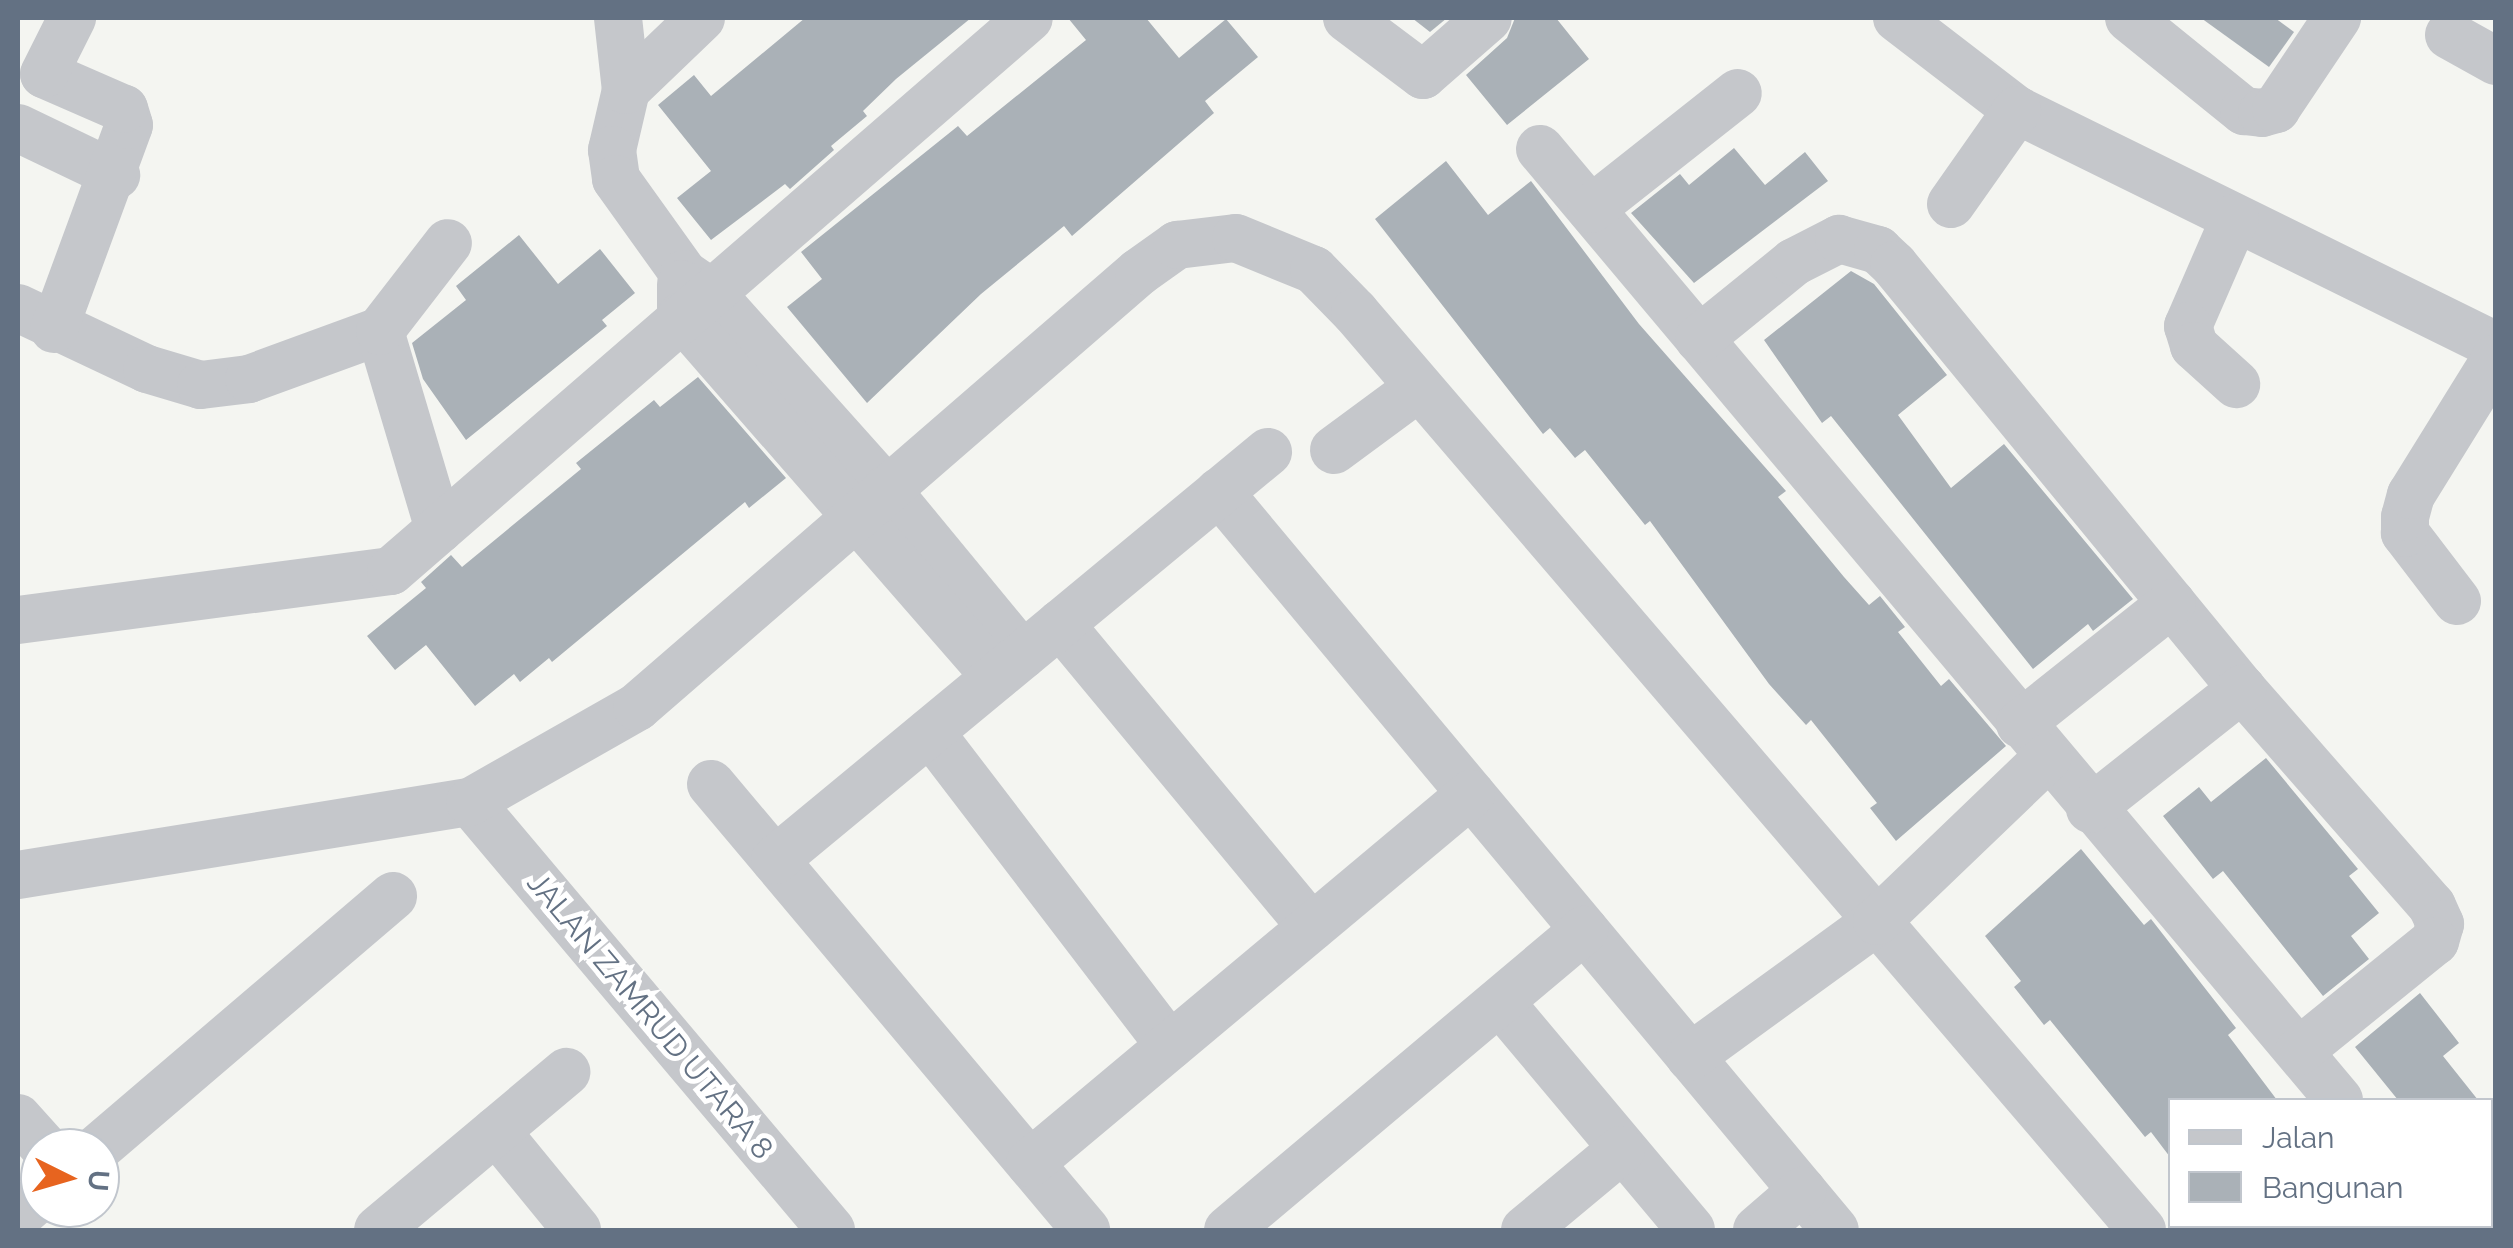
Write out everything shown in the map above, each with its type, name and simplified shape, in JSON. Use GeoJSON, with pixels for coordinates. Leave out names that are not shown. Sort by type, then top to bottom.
{"type":"FeatureCollection","features":[{"type":"Feature","properties":{"kind":"street"},"geometry":{"type":"LineString","coordinates":[[72,18],[44,74],[128,115],[116,175],[36,319],[201,385],[249,379],[380,331],[448,243]]}},
{"type":"Feature","properties":{"kind":"street"},"geometry":{"type":"LineString","coordinates":[[618,18],[626,90],[612,150],[616,179],[691,294],[1010,666]]}},
{"type":"Feature","properties":{"kind":"street"},"geometry":{"type":"LineString","coordinates":[[626,90],[701,18]]}},
{"type":"Feature","properties":{"kind":"street"},"geometry":{"type":"LineString","coordinates":[[18,620],[390,571],[691,294],[1029,18]]}},
{"type":"Feature","properties":{"kind":"street"},"geometry":{"type":"LineString","coordinates":[[1347,18],[1423,75],[1488,18]]}},
{"type":"Feature","properties":{"kind":"street"},"geometry":{"type":"LineString","coordinates":[[1896,18],[2017,110],[2496,346]]}},
{"type":"Feature","properties":{"kind":"street"},"geometry":{"type":"LineString","coordinates":[[2129,18],[2244,111],[2262,112],[2276,109],[2337,18]]}},
{"type":"Feature","properties":{"kind":"street"},"geometry":{"type":"LineString","coordinates":[[2449,35],[2496,61]]}},
{"type":"Feature","properties":{"kind":"street"},"geometry":{"type":"LineString","coordinates":[[1591,209],[1738,92]]}},
{"type":"Feature","properties":{"kind":"street"},"geometry":{"type":"LineString","coordinates":[[1951,204],[2017,110]]}},
{"type":"Feature","properties":{"kind":"street"},"geometry":{"type":"LineString","coordinates":[[18,128],[116,175]]}},
{"type":"Feature","properties":{"kind":"street"},"geometry":{"type":"LineString","coordinates":[[1540,149],[2090,809],[2337,1098]]}},
{"type":"Feature","properties":{"kind":"street"},"geometry":{"type":"LineString","coordinates":[[2235,218],[2188,326],[2194,346],[2236,384]]}},
{"type":"Feature","properties":{"kind":"street"},"geometry":{"type":"LineString","coordinates":[[29,878],[470,802],[637,707],[1139,272],[1177,246],[1208,236],[1273,248],[1314,270],[2142,1230]]}},
{"type":"Feature","properties":{"kind":"street"},"geometry":{"type":"LineString","coordinates":[[1699,339],[1794,262],[1839,239],[1878,250],[2440,924],[2435,941],[2299,1051]]}},
{"type":"Feature","properties":{"kind":"street"},"geometry":{"type":"LineString","coordinates":[[380,331],[439,529]]}},
{"type":"Feature","properties":{"kind":"street"},"geometry":{"type":"LineString","coordinates":[[2457,601],[2405,533],[2405,517],[2412,495],[2496,358]]}},
{"type":"Feature","properties":{"kind":"street"},"geometry":{"type":"LineString","coordinates":[[1334,450],[1418,388]]}},
{"type":"Feature","properties":{"kind":"street"},"geometry":{"type":"LineString","coordinates":[[775,860],[1268,452]]}},
{"type":"Feature","properties":{"kind":"street"},"geometry":{"type":"LineString","coordinates":[[1219,492],[1835,1230]]}},
{"type":"Feature","properties":{"kind":"street"},"geometry":{"type":"LineString","coordinates":[[1690,1057],[1878,921],[2033,741],[2172,603]]}},
{"type":"Feature","properties":{"kind":"street"},"geometry":{"type":"LineString","coordinates":[[1060,624],[1312,927]]}},
{"type":"Feature","properties":{"kind":"street"},"geometry":{"type":"LineString","coordinates":[[2090,809],[2242,689]]}},
{"type":"Feature","properties":{"kind":"street"},"geometry":{"type":"LineString","coordinates":[[930,732],[1170,1046]]}},
{"type":"Feature","properties":{"kind":"street"},"geometry":{"type":"LineString","coordinates":[[711,784],[1086,1230]]}},
{"type":"Feature","properties":{"kind":"street"},"geometry":{"type":"LineString","coordinates":[[1030,1163],[1470,794]]}},
{"type":"Feature","properties":{"kind":"street","name":"JALAN ZAMRUD UTARA 8"},"geometry":{"type":"LineString","coordinates":[[470,802],[831,1230]]}},
{"type":"Feature","properties":{"kind":"street"},"geometry":{"type":"LineString","coordinates":[[120,1129],[393,896]]}},
{"type":"Feature","properties":{"kind":"street"},"geometry":{"type":"LineString","coordinates":[[1228,1230],[1584,930]]}},
{"type":"Feature","properties":{"kind":"street"},"geometry":{"type":"LineString","coordinates":[[1500,1002],[1691,1230]]}},
{"type":"Feature","properties":{"kind":"street"},"geometry":{"type":"LineString","coordinates":[[378,1230],[566,1072]]}},
{"type":"Feature","properties":{"kind":"street"},"geometry":{"type":"LineString","coordinates":[[496,1131],[578,1230]]}},
{"type":"Feature","properties":{"kind":"street"},"geometry":{"type":"LineString","coordinates":[[1525,1230],[1621,1150]]}},
{"type":"Feature","properties":{"kind":"street"},"geometry":{"type":"LineString","coordinates":[[1757,1230],[1802,1192]]}},
{"type":"Feature","properties":{"kind":"building"},"geometry":{"type":"Polygon","coordinates":[[[805,18],[971,18],[896,79],[863,111],[867,116],[790,189],[785,184],[711,240],[677,198],[711,171],[658,105],[694,75],[711,96],[805,18]]]}},
{"type":"Feature","properties":{"kind":"building"},"geometry":{"type":"Polygon","coordinates":[[[1068,18],[1146,18],[1179,58],[1226,19],[1258,57],[1205,101],[1214,113],[1072,236],[1064,226],[981,294],[867,403],[787,307],[822,279],[801,252],[958,126],[967,136],[1086,40],[1068,18]]]}},
{"type":"Feature","properties":{"kind":"building"},"geometry":{"type":"Polygon","coordinates":[[[1412,18],[1447,18],[1430,32],[1412,18]]]}},
{"type":"Feature","properties":{"kind":"building"},"geometry":{"type":"Polygon","coordinates":[[[1515,18],[1556,18],[1589,59],[1507,125],[1466,75],[1507,38],[1515,18]]]}},
{"type":"Feature","properties":{"kind":"building"},"geometry":{"type":"Polygon","coordinates":[[[2201,18],[2275,18],[2294,32],[2269,67],[2201,18]]]}},
{"type":"Feature","properties":{"kind":"building"},"geometry":{"type":"Polygon","coordinates":[[[1734,148],[1765,185],[1805,152],[1828,181],[1694,283],[1631,213],[1680,174],[1689,185],[1734,148]]]}},
{"type":"Feature","properties":{"kind":"building"},"geometry":{"type":"Polygon","coordinates":[[[1446,161],[1488,215],[1531,181],[1639,324],[1786,491],[1778,497],[1844,577],[1869,605],[1880,596],[1905,627],[1898,632],[1941,686],[1949,679],[2006,746],[1896,841],[1870,808],[1877,803],[1811,720],[1806,725],[1769,684],[1650,521],[1645,525],[1585,450],[1575,458],[1550,428],[1543,434],[1375,219],[1446,161]]]}},
{"type":"Feature","properties":{"kind":"building"},"geometry":{"type":"Polygon","coordinates":[[[519,235],[558,284],[600,249],[635,293],[602,320],[607,326],[466,440],[423,379],[412,343],[466,300],[456,286],[519,235]]]}},
{"type":"Feature","properties":{"kind":"building"},"geometry":{"type":"Polygon","coordinates":[[[1851,271],[1874,284],[1947,375],[1898,415],[1951,488],[2004,444],[2133,599],[2093,631],[2088,624],[2033,669],[1831,416],[1822,423],[1764,340],[1851,271]]]}},
{"type":"Feature","properties":{"kind":"building"},"geometry":{"type":"Polygon","coordinates":[[[698,377],[786,478],[749,508],[745,502],[552,662],[549,658],[520,682],[514,674],[475,706],[426,645],[395,670],[367,636],[426,588],[421,582],[451,555],[462,567],[581,469],[576,463],[654,400],[660,407],[698,377]]]}},
{"type":"Feature","properties":{"kind":"building"},"geometry":{"type":"Polygon","coordinates":[[[2266,758],[2358,869],[2349,876],[2379,913],[2351,936],[2369,959],[2323,996],[2223,871],[2213,879],[2163,816],[2199,787],[2211,802],[2266,758]]]}},
{"type":"Feature","properties":{"kind":"building"},"geometry":{"type":"Polygon","coordinates":[[[2081,849],[2144,925],[2151,919],[2236,1028],[2228,1035],[2275,1098],[2168,1098],[2168,1154],[2151,1132],[2145,1137],[2050,1020],[2044,1025],[2014,987],[2021,981],[1985,936],[2081,849]]]}},
{"type":"Feature","properties":{"kind":"building"},"geometry":{"type":"Polygon","coordinates":[[[2420,993],[2459,1043],[2443,1056],[2476,1098],[2396,1098],[2355,1047],[2420,993]]]}}]}
